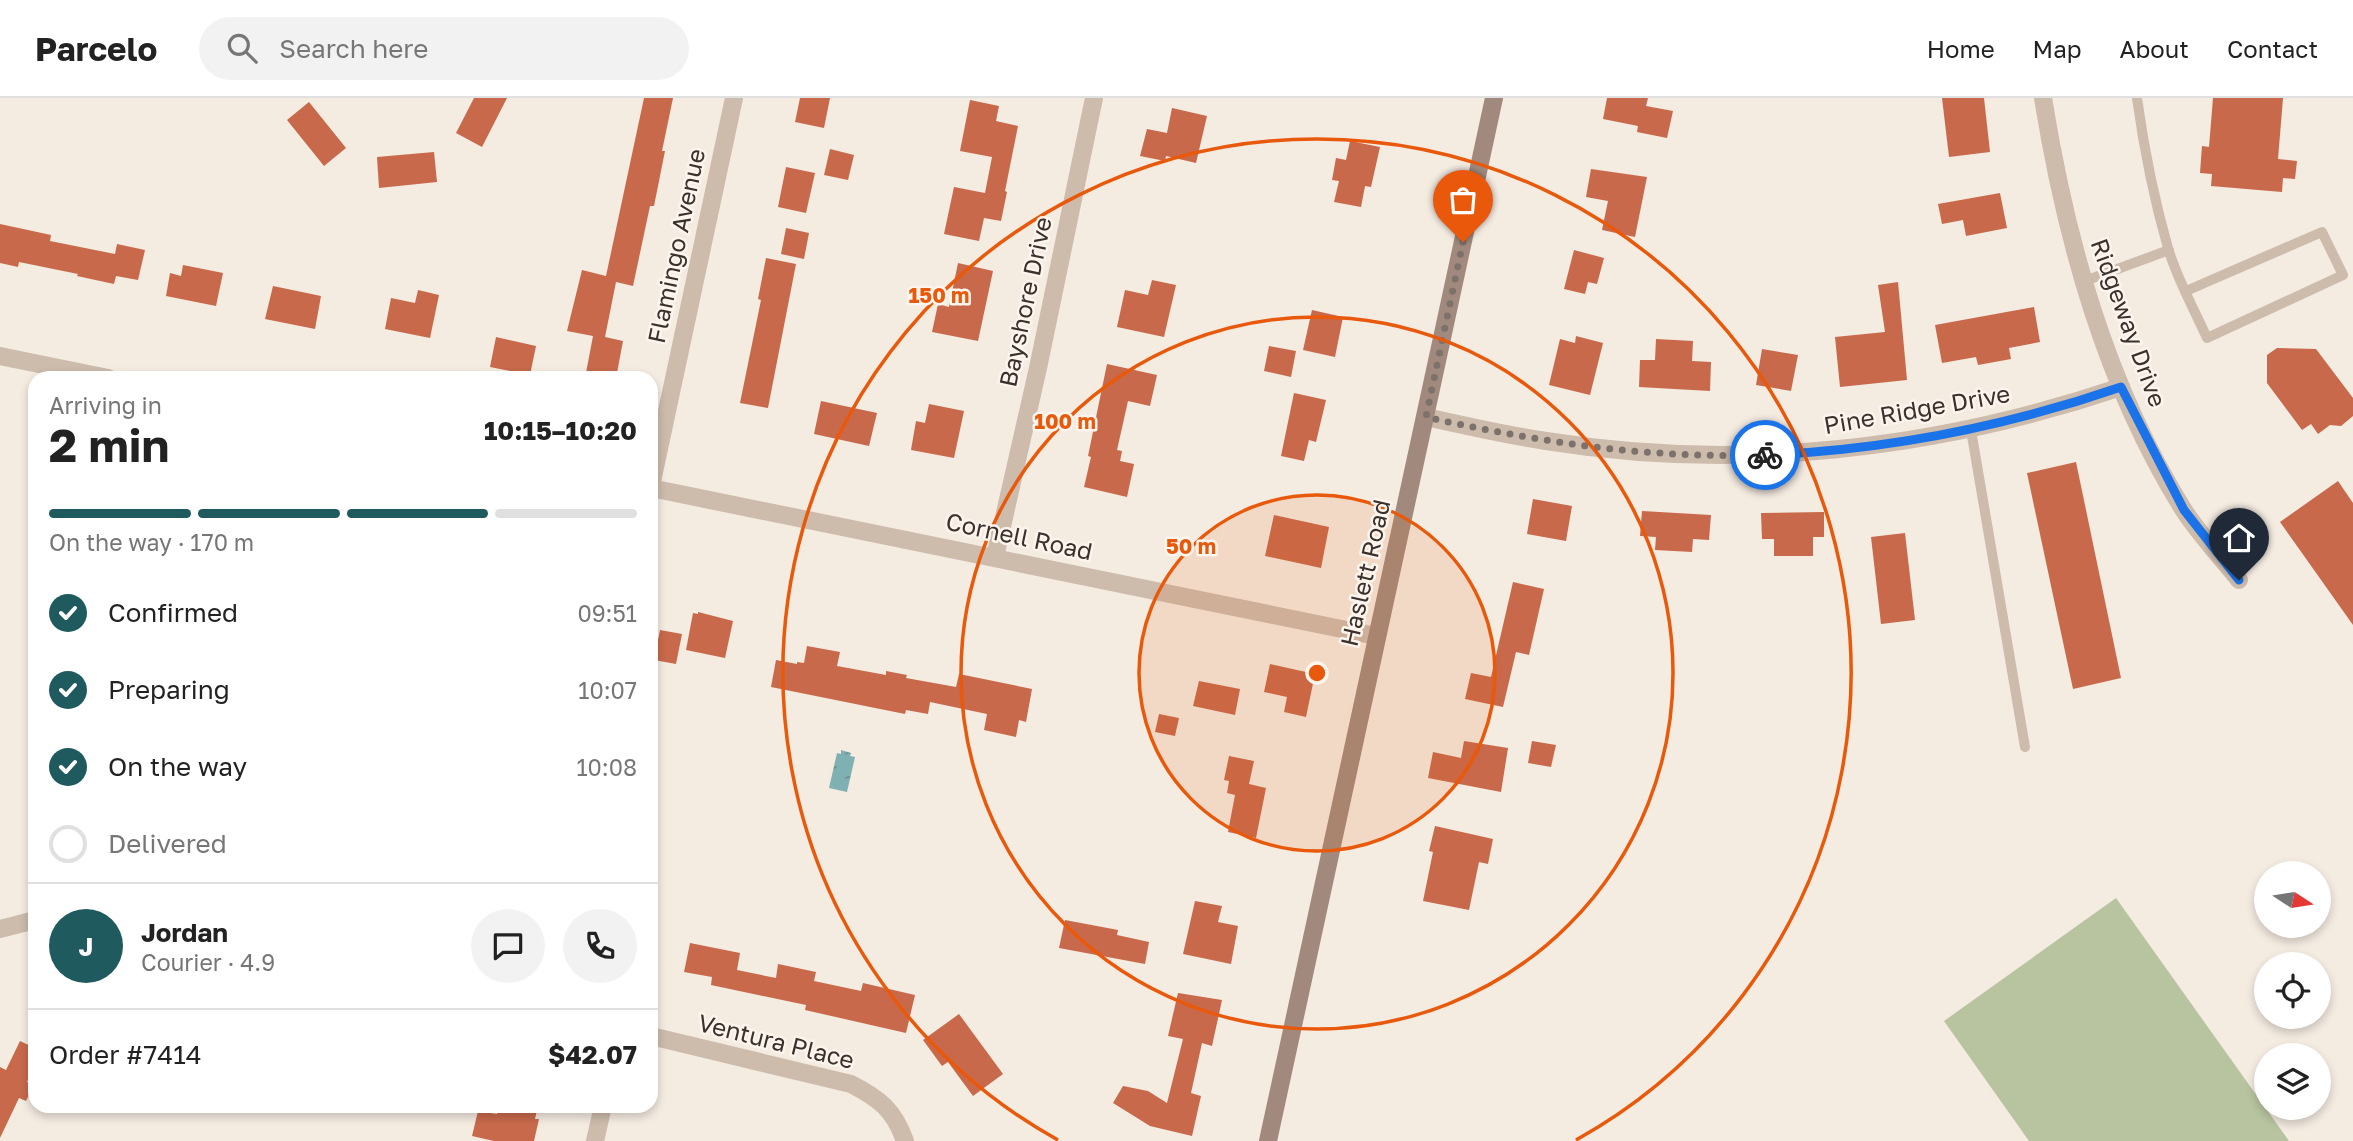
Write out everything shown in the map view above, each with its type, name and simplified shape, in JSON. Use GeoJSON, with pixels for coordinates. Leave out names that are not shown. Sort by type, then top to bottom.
{"type":"FeatureCollection","features":[{"type":"Feature","properties":{"kind":"street","name":"Flamingo Avenue"},"geometry":{"type":"LineString","coordinates":[[658,454],[734,98]]}},
{"type":"Feature","properties":{"kind":"street","name":"Bayshore Drive"},"geometry":{"type":"LineString","coordinates":[[995,557],[1038,368],[1094,98]]}},
{"type":"Feature","properties":{"kind":"street","name":"Haslett Road"},"geometry":{"type":"LineString","coordinates":[[1268,1141],[1494,98]]}},
{"type":"Feature","properties":{"kind":"street","name":"Ridgeway Drive"},"geometry":{"type":"LineString","coordinates":[[2043,98],[2066,221],[2082,282],[2121,387],[2184,510],[2239,580]]}},
{"type":"Feature","properties":{"kind":"street"},"geometry":{"type":"LineString","coordinates":[[0,356],[74,371]]}},
{"type":"Feature","properties":{"kind":"street","name":"Pine Ridge Drive"},"geometry":{"type":"LineString","coordinates":[[1426,417],[1546,441],[1615,450],[1684,454],[1807,453],[1901,442],[1971,430],[2044,412],[2121,387]]}},
{"type":"Feature","properties":{"kind":"street","name":"Cornell Road"},"geometry":{"type":"LineString","coordinates":[[658,488],[1376,636]]}},
{"type":"Feature","properties":{"kind":"street"},"geometry":{"type":"LineString","coordinates":[[0,929],[28,922]]}},
{"type":"Feature","properties":{"kind":"street","name":"Ventura Place"},"geometry":{"type":"LineString","coordinates":[[658,1038],[851,1084],[878,1100],[890,1111],[905,1141]]}},
{"type":"Feature","properties":{"kind":"street"},"geometry":{"type":"LineString","coordinates":[[595,1141],[601,1113]]}},
{"type":"Feature","properties":{"kind":"lane"},"geometry":{"type":"LineString","coordinates":[[2137,98],[2146,160],[2169,250],[2186,291],[2207,338],[2343,275],[2322,232],[2186,291]]}},
{"type":"Feature","properties":{"kind":"lane"},"geometry":{"type":"LineString","coordinates":[[2082,282],[2169,250]]}},
{"type":"Feature","properties":{"kind":"lane"},"geometry":{"type":"LineString","coordinates":[[1971,430],[2025,747]]}},
{"type":"Feature","properties":{"kind":"green space"},"geometry":{"type":"Polygon","coordinates":[[[2116,898],[2254,1092],[2254,1120],[2274,1120],[2289,1141],[2029,1141],[1944,1021],[2116,898]]]}},
{"type":"Feature","properties":{"kind":"water"},"geometry":{"type":"Polygon","coordinates":[[[841,750],[855,757],[847,792],[829,788],[837,753],[841,754],[841,750]]]}},
{"type":"Feature","properties":{"kind":"building"},"geometry":{"type":"Polygon","coordinates":[[[474,98],[507,98],[482,147],[456,133],[474,98]]]}},
{"type":"Feature","properties":{"kind":"building"},"geometry":{"type":"Polygon","coordinates":[[[644,98],[673,98],[654,206],[650,206],[633,286],[616,282],[605,337],[623,341],[617,371],[586,371],[593,336],[567,331],[582,270],[606,276],[644,98]]]}},
{"type":"Feature","properties":{"kind":"building"},"geometry":{"type":"Polygon","coordinates":[[[800,98],[830,98],[824,128],[795,122],[800,98]]]}},
{"type":"Feature","properties":{"kind":"building"},"geometry":{"type":"Polygon","coordinates":[[[1607,98],[1648,98],[1646,106],[1673,111],[1667,138],[1637,132],[1638,126],[1603,119],[1607,98]]]}},
{"type":"Feature","properties":{"kind":"building"},"geometry":{"type":"Polygon","coordinates":[[[1942,98],[1984,98],[1990,152],[1949,157],[1942,98]]]}},
{"type":"Feature","properties":{"kind":"building"},"geometry":{"type":"Polygon","coordinates":[[[2213,98],[2283,98],[2278,159],[2297,161],[2295,179],[2283,178],[2282,192],[2211,186],[2212,174],[2200,173],[2202,146],[2209,147],[2213,98]]]}},
{"type":"Feature","properties":{"kind":"building"},"geometry":{"type":"Polygon","coordinates":[[[970,100],[999,106],[996,121],[1018,126],[1001,221],[984,218],[979,241],[944,234],[954,187],[985,193],[992,157],[960,151],[970,100]]]}},
{"type":"Feature","properties":{"kind":"building"},"geometry":{"type":"Polygon","coordinates":[[[309,102],[346,148],[324,166],[287,120],[309,102]]]}},
{"type":"Feature","properties":{"kind":"building"},"geometry":{"type":"Polygon","coordinates":[[[1172,108],[1207,116],[1196,163],[1166,156],[1165,161],[1140,156],[1147,129],[1167,133],[1172,108]]]}},
{"type":"Feature","properties":{"kind":"building"},"geometry":{"type":"Polygon","coordinates":[[[1350,141],[1380,147],[1371,187],[1365,186],[1361,207],[1334,202],[1339,181],[1332,180],[1336,158],[1346,160],[1350,141]]]}},
{"type":"Feature","properties":{"kind":"building"},"geometry":{"type":"Polygon","coordinates":[[[830,149],[854,155],[848,180],[824,175],[830,149]]]}},
{"type":"Feature","properties":{"kind":"building"},"geometry":{"type":"Polygon","coordinates":[[[434,152],[437,182],[379,188],[377,157],[434,152]]]}},
{"type":"Feature","properties":{"kind":"building"},"geometry":{"type":"Polygon","coordinates":[[[786,167],[815,173],[806,213],[778,207],[786,167]]]}},
{"type":"Feature","properties":{"kind":"building"},"geometry":{"type":"Polygon","coordinates":[[[1591,169],[1647,177],[1635,237],[1602,230],[1608,201],[1586,197],[1591,169]]]}},
{"type":"Feature","properties":{"kind":"building"},"geometry":{"type":"Polygon","coordinates":[[[2000,193],[2007,228],[1966,236],[1963,220],[1942,224],[1938,204],[2000,193]]]}},
{"type":"Feature","properties":{"kind":"building"},"geometry":{"type":"Polygon","coordinates":[[[0,224],[51,235],[50,241],[115,254],[117,244],[145,250],[138,280],[116,276],[114,284],[19,262],[18,267],[0,263],[0,224]]]}},
{"type":"Feature","properties":{"kind":"building"},"geometry":{"type":"Polygon","coordinates":[[[786,228],[809,233],[804,259],[781,254],[786,228]]]}},
{"type":"Feature","properties":{"kind":"building"},"geometry":{"type":"Polygon","coordinates":[[[1574,250],[1604,258],[1597,284],[1588,282],[1585,294],[1564,289],[1574,250]]]}},
{"type":"Feature","properties":{"kind":"building"},"geometry":{"type":"Polygon","coordinates":[[[766,258],[796,264],[768,408],[740,403],[761,300],[758,299],[766,258]]]}},
{"type":"Feature","properties":{"kind":"building"},"geometry":{"type":"Polygon","coordinates":[[[958,263],[993,271],[978,341],[932,332],[938,304],[949,307],[958,263]]]}},
{"type":"Feature","properties":{"kind":"building"},"geometry":{"type":"Polygon","coordinates":[[[183,265],[223,273],[216,306],[166,296],[170,273],[181,276],[183,265]]]}},
{"type":"Feature","properties":{"kind":"building"},"geometry":{"type":"Polygon","coordinates":[[[1152,280],[1176,285],[1164,337],[1117,327],[1125,290],[1148,295],[1152,280]]]}},
{"type":"Feature","properties":{"kind":"building"},"geometry":{"type":"Polygon","coordinates":[[[1898,282],[1907,380],[1840,387],[1835,337],[1885,332],[1878,285],[1898,282]]]}},
{"type":"Feature","properties":{"kind":"building"},"geometry":{"type":"Polygon","coordinates":[[[273,286],[321,296],[315,329],[265,319],[273,286]]]}},
{"type":"Feature","properties":{"kind":"building"},"geometry":{"type":"Polygon","coordinates":[[[418,290],[439,295],[430,338],[385,329],[391,298],[415,303],[418,290]]]}},
{"type":"Feature","properties":{"kind":"building"},"geometry":{"type":"Polygon","coordinates":[[[2034,307],[2040,342],[2009,348],[2011,359],[1978,365],[1976,357],[1942,363],[1935,325],[2034,307]]]}},
{"type":"Feature","properties":{"kind":"building"},"geometry":{"type":"Polygon","coordinates":[[[1312,310],[1343,317],[1335,357],[1303,350],[1312,310]]]}},
{"type":"Feature","properties":{"kind":"building"},"geometry":{"type":"Polygon","coordinates":[[[1576,336],[1603,343],[1590,395],[1549,385],[1560,339],[1575,343],[1576,336]]]}},
{"type":"Feature","properties":{"kind":"building"},"geometry":{"type":"Polygon","coordinates":[[[496,337],[536,346],[531,371],[490,367],[496,337]]]}},
{"type":"Feature","properties":{"kind":"building"},"geometry":{"type":"Polygon","coordinates":[[[1656,339],[1693,341],[1692,361],[1711,362],[1710,391],[1639,387],[1640,360],[1655,360],[1656,339]]]}},
{"type":"Feature","properties":{"kind":"building"},"geometry":{"type":"Polygon","coordinates":[[[1269,346],[1296,351],[1291,377],[1264,371],[1269,346]]]}},
{"type":"Feature","properties":{"kind":"building"},"geometry":{"type":"Polygon","coordinates":[[[2277,348],[2316,349],[2353,398],[2353,416],[2341,426],[2330,425],[2318,434],[2311,424],[2302,430],[2267,383],[2267,355],[2277,348]]]}},
{"type":"Feature","properties":{"kind":"building"},"geometry":{"type":"Polygon","coordinates":[[[1762,349],[1798,355],[1791,391],[1756,385],[1762,349]]]}},
{"type":"Feature","properties":{"kind":"building"},"geometry":{"type":"Polygon","coordinates":[[[1107,364],[1157,375],[1150,406],[1128,401],[1117,450],[1122,451],[1120,461],[1134,464],[1127,497],[1084,487],[1107,364]]]}},
{"type":"Feature","properties":{"kind":"building"},"geometry":{"type":"Polygon","coordinates":[[[1294,393],[1326,400],[1316,442],[1309,440],[1304,461],[1281,456],[1294,393]]]}},
{"type":"Feature","properties":{"kind":"building"},"geometry":{"type":"Polygon","coordinates":[[[821,401],[877,413],[869,446],[814,434],[821,401]]]}},
{"type":"Feature","properties":{"kind":"building"},"geometry":{"type":"Polygon","coordinates":[[[929,404],[964,411],[954,458],[911,450],[916,421],[925,423],[929,404]]]}},
{"type":"Feature","properties":{"kind":"building"},"geometry":{"type":"Polygon","coordinates":[[[2076,462],[2121,678],[2073,689],[2027,473],[2076,462]]]}},
{"type":"Feature","properties":{"kind":"building"},"geometry":{"type":"Polygon","coordinates":[[[2338,481],[2353,503],[2353,625],[2280,522],[2338,481]]]}},
{"type":"Feature","properties":{"kind":"building"},"geometry":{"type":"Polygon","coordinates":[[[1533,499],[1572,506],[1566,541],[1527,534],[1533,499]]]}},
{"type":"Feature","properties":{"kind":"building"},"geometry":{"type":"Polygon","coordinates":[[[1642,511],[1711,515],[1709,540],[1693,539],[1692,552],[1655,550],[1656,537],[1640,536],[1642,511]]]}},
{"type":"Feature","properties":{"kind":"building"},"geometry":{"type":"Polygon","coordinates":[[[1824,512],[1824,537],[1813,537],[1813,556],[1774,556],[1774,539],[1762,539],[1761,513],[1824,512]]]}},
{"type":"Feature","properties":{"kind":"building"},"geometry":{"type":"Polygon","coordinates":[[[1274,515],[1329,527],[1321,568],[1265,556],[1274,515]]]}},
{"type":"Feature","properties":{"kind":"building"},"geometry":{"type":"Polygon","coordinates":[[[1905,533],[1915,620],[1881,624],[1871,537],[1905,533]]]}},
{"type":"Feature","properties":{"kind":"building"},"geometry":{"type":"Polygon","coordinates":[[[1513,582],[1544,589],[1529,655],[1516,652],[1503,707],[1465,699],[1471,673],[1491,677],[1513,582]]]}},
{"type":"Feature","properties":{"kind":"building"},"geometry":{"type":"Polygon","coordinates":[[[693,613],[733,621],[725,658],[686,650],[693,613]]]}},
{"type":"Feature","properties":{"kind":"building"},"geometry":{"type":"Polygon","coordinates":[[[660,630],[682,634],[676,664],[658,661],[660,630]]]}},
{"type":"Feature","properties":{"kind":"building"},"geometry":{"type":"Polygon","coordinates":[[[807,646],[840,652],[837,666],[886,675],[886,671],[907,675],[906,678],[956,687],[959,674],[1032,689],[1026,722],[1019,720],[1016,737],[984,730],[987,714],[930,702],[928,714],[906,710],[905,714],[771,687],[776,660],[804,663],[807,646]]]}},
{"type":"Feature","properties":{"kind":"building"},"geometry":{"type":"Polygon","coordinates":[[[1270,664],[1315,674],[1306,717],[1284,712],[1287,697],[1264,692],[1270,664]]]}},
{"type":"Feature","properties":{"kind":"building"},"geometry":{"type":"Polygon","coordinates":[[[1199,681],[1240,689],[1235,715],[1193,706],[1199,681]]]}},
{"type":"Feature","properties":{"kind":"building"},"geometry":{"type":"Polygon","coordinates":[[[1159,714],[1179,718],[1175,736],[1155,732],[1159,714]]]}},
{"type":"Feature","properties":{"kind":"building"},"geometry":{"type":"Polygon","coordinates":[[[1464,741],[1508,748],[1501,792],[1428,778],[1433,752],[1461,758],[1464,741]]]}},
{"type":"Feature","properties":{"kind":"building"},"geometry":{"type":"Polygon","coordinates":[[[1532,741],[1556,745],[1551,767],[1528,763],[1532,741]]]}},
{"type":"Feature","properties":{"kind":"building"},"geometry":{"type":"Polygon","coordinates":[[[1229,756],[1254,761],[1249,784],[1266,788],[1256,838],[1228,832],[1235,795],[1227,793],[1229,781],[1224,780],[1229,756]]]}},
{"type":"Feature","properties":{"kind":"building"},"geometry":{"type":"Polygon","coordinates":[[[1435,826],[1493,839],[1488,864],[1479,862],[1469,910],[1423,901],[1433,852],[1429,851],[1435,826]]]}},
{"type":"Feature","properties":{"kind":"building"},"geometry":{"type":"Polygon","coordinates":[[[1195,901],[1222,906],[1218,922],[1238,926],[1231,964],[1183,954],[1195,901]]]}},
{"type":"Feature","properties":{"kind":"building"},"geometry":{"type":"Polygon","coordinates":[[[1065,920],[1118,930],[1117,935],[1149,942],[1145,964],[1059,948],[1065,920]]]}},
{"type":"Feature","properties":{"kind":"building"},"geometry":{"type":"Polygon","coordinates":[[[690,943],[740,953],[737,970],[776,978],[778,964],[816,972],[814,981],[861,991],[863,983],[915,995],[906,1033],[805,1010],[806,1005],[711,985],[712,977],[684,972],[690,943]]]}},
{"type":"Feature","properties":{"kind":"building"},"geometry":{"type":"Polygon","coordinates":[[[1178,993],[1222,1000],[1212,1046],[1202,1043],[1191,1093],[1201,1096],[1192,1136],[1150,1126],[1113,1103],[1123,1086],[1148,1091],[1167,1103],[1183,1039],[1168,1036],[1178,993]]]}},
{"type":"Feature","properties":{"kind":"building"},"geometry":{"type":"Polygon","coordinates":[[[959,1014],[1003,1074],[973,1096],[948,1062],[942,1066],[923,1040],[959,1014]]]}},
{"type":"Feature","properties":{"kind":"building"},"geometry":{"type":"Polygon","coordinates":[[[20,1041],[28,1045],[28,1097],[26,1101],[19,1098],[0,1138],[0,1067],[6,1070],[20,1041]]]}},
{"type":"Feature","properties":{"kind":"building"},"geometry":{"type":"Polygon","coordinates":[[[478,1113],[536,1113],[535,1119],[539,1119],[534,1141],[494,1141],[472,1136],[478,1113]]]}},
{"type":"Feature","properties":{"kind":"way so far"},"geometry":{"type":"LineString","coordinates":[[1463,242],[1426,417],[1546,441],[1615,450],[1765,455]]}},
{"type":"Feature","properties":{"kind":"route"},"geometry":{"type":"LineString","coordinates":[[1765,455],[1860,448],[1971,430],[2044,412],[2121,387],[2184,510],[2239,580]]}}]}
